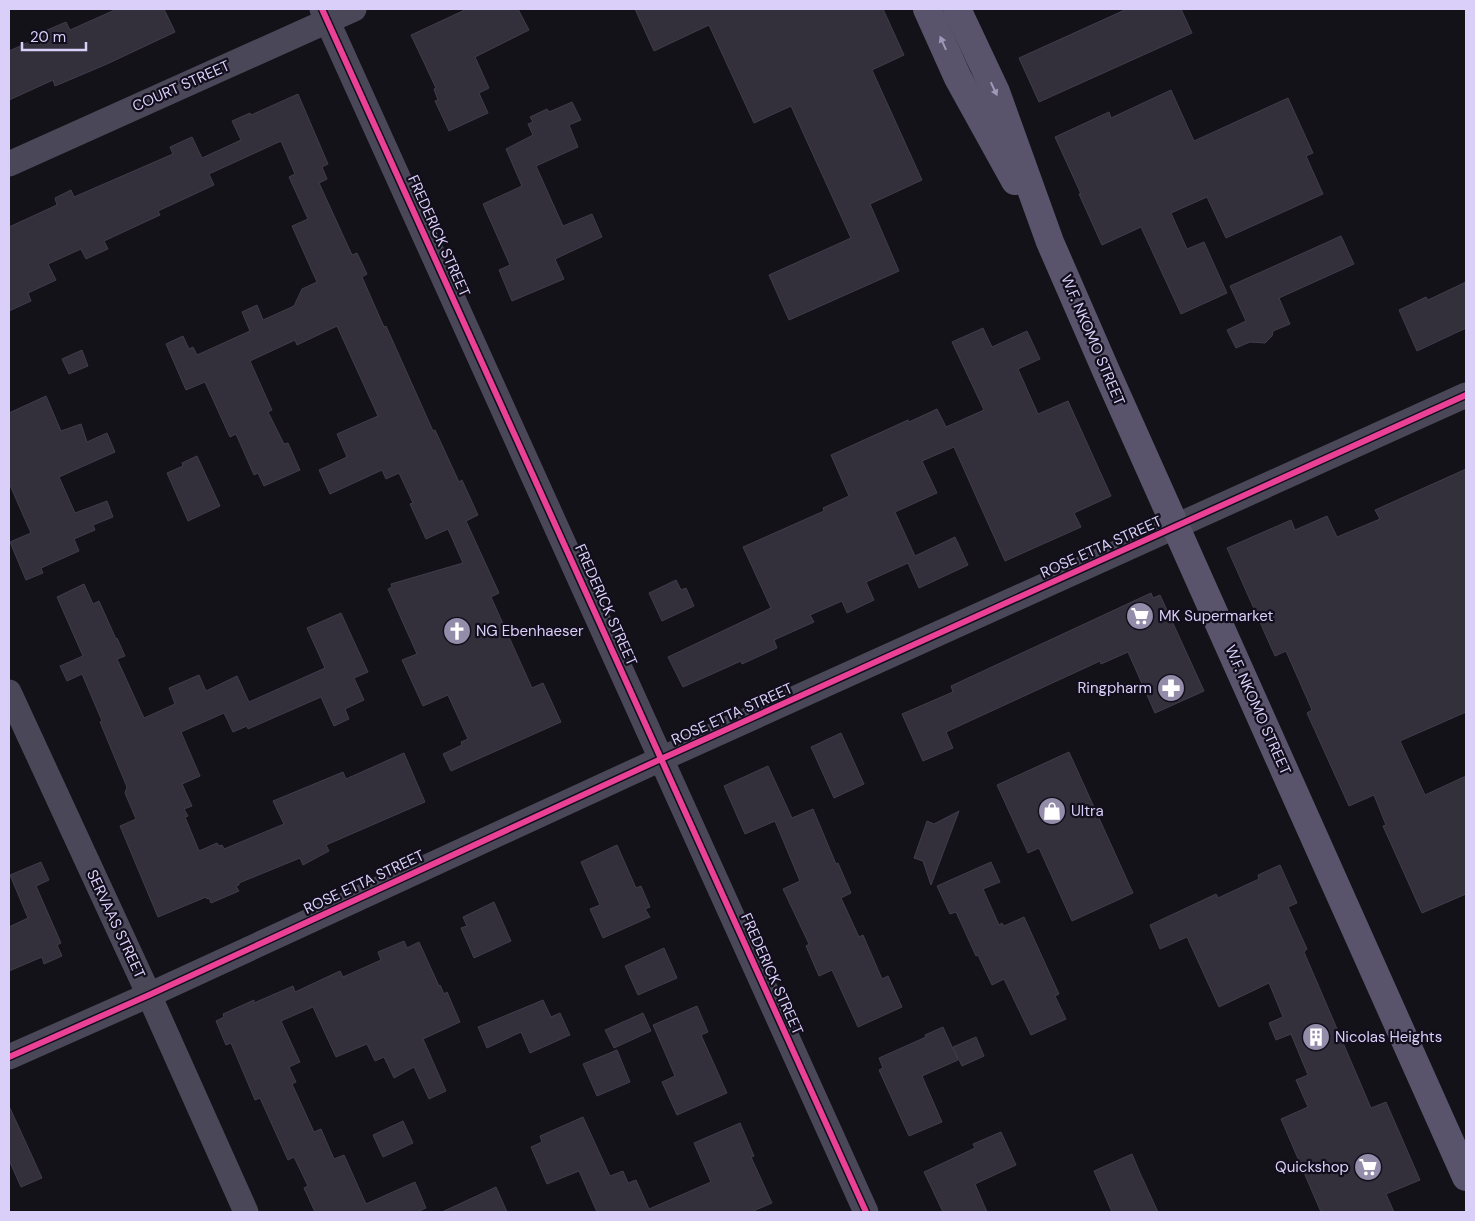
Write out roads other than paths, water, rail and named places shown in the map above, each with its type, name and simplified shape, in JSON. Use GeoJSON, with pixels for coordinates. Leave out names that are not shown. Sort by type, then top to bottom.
{"type":"FeatureCollection","features":[{"type":"Feature","properties":{"kind":"main road","name":"W.F. NKOMO STREET"},"geometry":{"type":"LineString","coordinates":[[927,9],[958,78],[1050,242]]}},
{"type":"Feature","properties":{"kind":"main road","name":"W.F. NKOMO STREET"},"geometry":{"type":"LineString","coordinates":[[957,9],[996,92],[1050,242],[1466,1177]]}},
{"type":"Feature","properties":{"kind":"street","name":"COURT STREET"},"geometry":{"type":"LineString","coordinates":[[9,164],[325,15],[354,9]]}},
{"type":"Feature","properties":{"kind":"street","name":"FREDERICK STREET"},"geometry":{"type":"LineString","coordinates":[[325,15],[866,1212]]}},
{"type":"Feature","properties":{"kind":"street","name":"ROSE ETTA STREET"},"geometry":{"type":"LineString","coordinates":[[9,1057],[1466,395]]}},
{"type":"Feature","properties":{"kind":"street","name":"SERVAAS STREET"},"geometry":{"type":"LineString","coordinates":[[9,692],[149,995],[246,1212]]}},
{"type":"Feature","properties":{"kind":"place","name":"MK Supermarket"},"geometry":{"type":"Point","coordinates":[1140,616]}},
{"type":"Feature","properties":{"kind":"place","name":"NG Ebenhaeser"},"geometry":{"type":"Point","coordinates":[457,631]}},
{"type":"Feature","properties":{"kind":"place","name":"Ringpharm"},"geometry":{"type":"Point","coordinates":[1171,688]}},
{"type":"Feature","properties":{"kind":"place","name":"Ultra"},"geometry":{"type":"Point","coordinates":[1052,811]}},
{"type":"Feature","properties":{"kind":"place","name":"Nicolas Heights"},"geometry":{"type":"Point","coordinates":[1316,1037]}},
{"type":"Feature","properties":{"kind":"place","name":"Quickshop"},"geometry":{"type":"Point","coordinates":[1368,1167]}}]}
